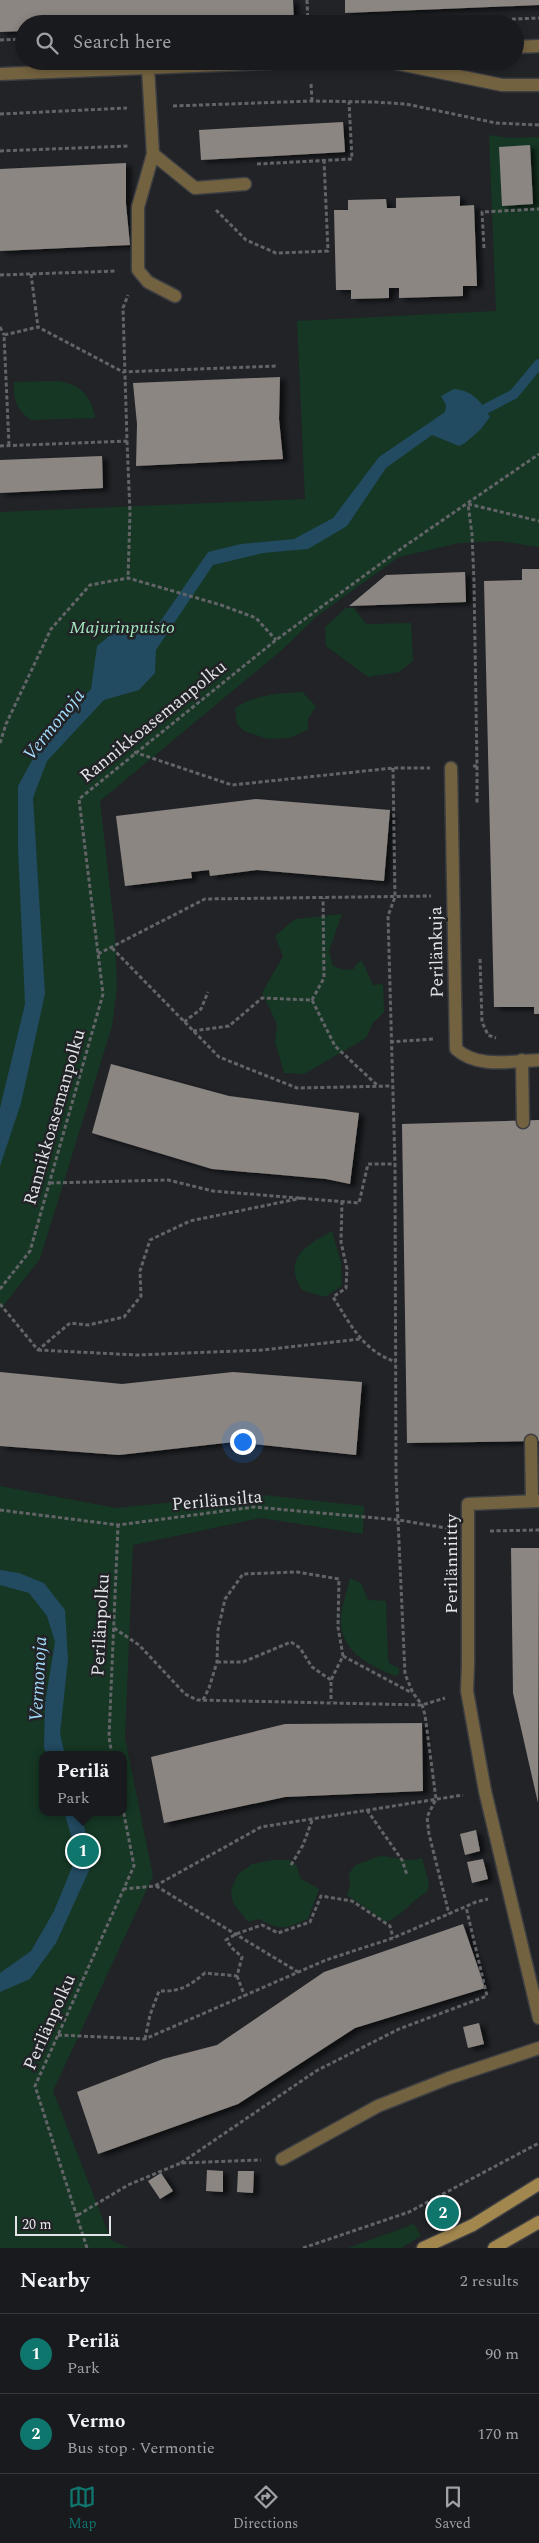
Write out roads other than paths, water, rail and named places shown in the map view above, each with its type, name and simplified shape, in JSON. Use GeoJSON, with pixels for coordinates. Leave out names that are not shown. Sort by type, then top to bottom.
{"type":"FeatureCollection","features":[{"type":"Feature","properties":{"kind":"main road"},"geometry":{"type":"LineString","coordinates":[[423,2248],[473,2225],[539,2184]]}},
{"type":"Feature","properties":{"kind":"main road"},"geometry":{"type":"LineString","coordinates":[[494,2248],[539,2222]]}},
{"type":"Feature","properties":{"kind":"street"},"geometry":{"type":"LineString","coordinates":[[524,47],[539,46]]}},
{"type":"Feature","properties":{"kind":"street"},"geometry":{"type":"LineString","coordinates":[[0,74],[99,70]]}},
{"type":"Feature","properties":{"kind":"street"},"geometry":{"type":"LineString","coordinates":[[148,70],[153,150],[138,207],[138,270],[148,282],[174,296]]}},
{"type":"Feature","properties":{"kind":"street"},"geometry":{"type":"LineString","coordinates":[[429,70],[502,85],[539,85]]}},
{"type":"Feature","properties":{"kind":"street"},"geometry":{"type":"LineString","coordinates":[[153,150],[195,188],[245,184]]}},
{"type":"Feature","properties":{"kind":"street","name":"Perilänkuja"},"geometry":{"type":"LineString","coordinates":[[451,768],[456,1049],[465,1057],[481,1062],[539,1060]]}},
{"type":"Feature","properties":{"kind":"street"},"geometry":{"type":"LineString","coordinates":[[522,1060],[523,1122]]}},
{"type":"Feature","properties":{"kind":"street"},"geometry":{"type":"LineString","coordinates":[[532,1441],[536,1501]]}},
{"type":"Feature","properties":{"kind":"street","name":"Perilänniitty"},"geometry":{"type":"LineString","coordinates":[[536,1501],[468,1504],[467,1691],[485,1791],[539,2018]]}},
{"type":"Feature","properties":{"kind":"street"},"geometry":{"type":"LineString","coordinates":[[282,2159],[378,2106],[449,2078],[539,2048]]}},
{"type":"Feature","properties":{"kind":"water"},"geometry":{"type":"Polygon","coordinates":[[[454,389],[471,394],[487,412],[490,417],[480,430],[459,446],[432,435],[386,468],[347,526],[308,549],[263,553],[213,565],[156,650],[155,673],[139,690],[104,700],[47,761],[33,798],[45,994],[21,1103],[0,1166],[0,1108],[25,1004],[18,847],[18,786],[42,742],[91,689],[97,646],[119,628],[153,632],[208,552],[241,544],[294,539],[333,518],[379,457],[445,412],[446,405],[441,396],[454,389]]]}},
{"type":"Feature","properties":{"kind":"water"},"geometry":{"type":"Polygon","coordinates":[[[0,1570],[19,1573],[44,1583],[65,1610],[68,1659],[60,1734],[64,1751],[45,1751],[44,1748],[45,1703],[55,1642],[47,1616],[29,1593],[0,1585],[0,1570]]]}},
{"type":"Feature","properties":{"kind":"water"},"geometry":{"type":"Polygon","coordinates":[[[65,1816],[82,1816],[92,1864],[56,1943],[30,1979],[0,1992],[0,1973],[31,1951],[54,1911],[77,1855],[65,1816]]]}},
{"type":"Feature","properties":{"kind":"waterway","name":"Vermonoja"},"geometry":{"type":"LineString","coordinates":[[474,415],[514,394],[539,364]]}},
{"type":"Feature","properties":{"kind":"place","name":"Perilä"},"geometry":{"type":"Point","coordinates":[83,1851]}},
{"type":"Feature","properties":{"kind":"place","name":"Vermo"},"geometry":{"type":"Point","coordinates":[443,2213]}},
{"type":"Feature","properties":{"kind":"park label","name":"Majurinpuisto"},"geometry":{"type":"Point","coordinates":[122,627]}}]}
